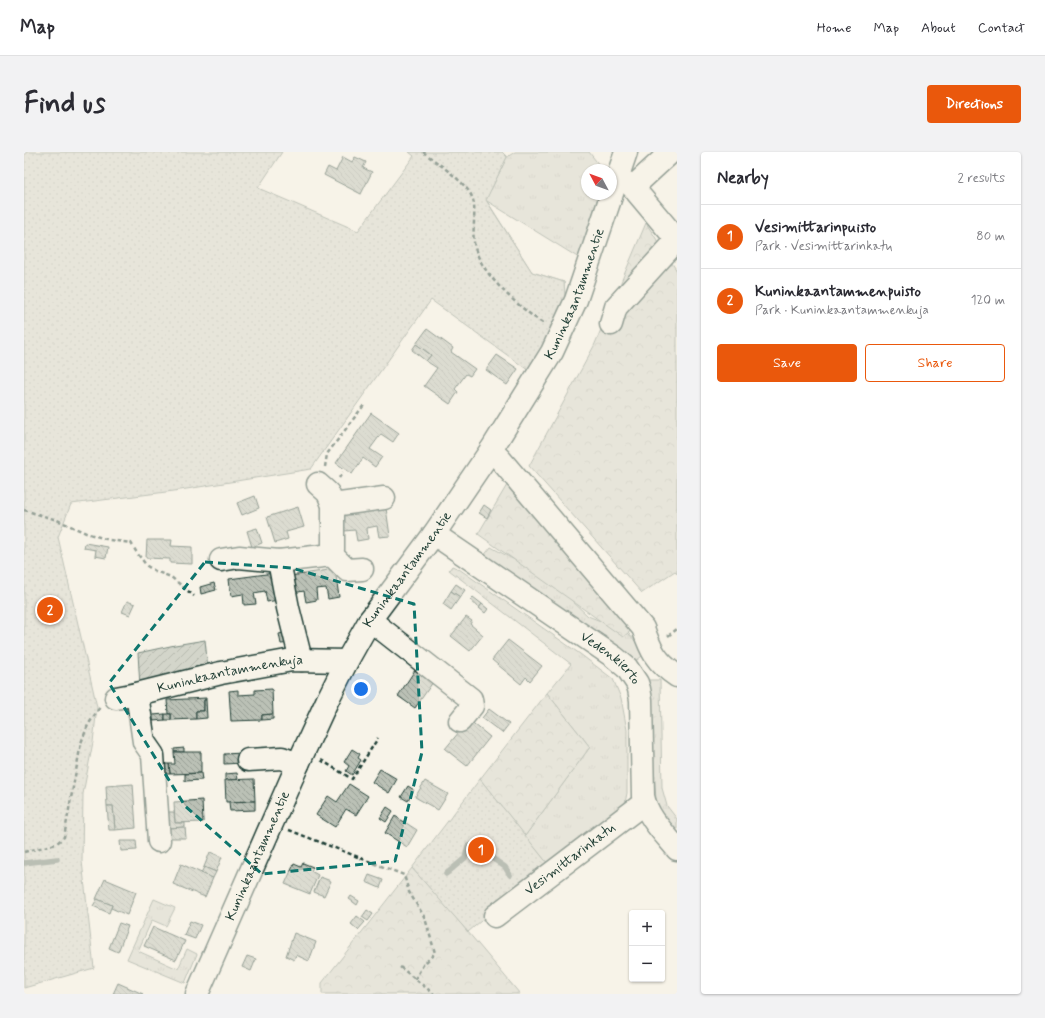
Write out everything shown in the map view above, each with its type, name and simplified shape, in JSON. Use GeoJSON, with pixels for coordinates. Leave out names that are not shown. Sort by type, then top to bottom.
{"type":"FeatureCollection","features":[{"type":"Feature","properties":{"kind":"street","name":"Kuninkaantammentie"},"geometry":{"type":"LineString","coordinates":[[197,994],[272,823],[308,761],[327,701],[347,660],[373,616],[434,534],[491,450],[552,352],[576,300],[625,183],[626,152]]}},
{"type":"Feature","properties":{"kind":"street"},"geometry":{"type":"LineString","coordinates":[[611,324],[616,307],[677,240],[625,183],[671,152]]}},
{"type":"Feature","properties":{"kind":"street"},"geometry":{"type":"LineString","coordinates":[[491,450],[643,628],[651,650],[665,668],[677,676]]}},
{"type":"Feature","properties":{"kind":"street"},"geometry":{"type":"LineString","coordinates":[[321,477],[333,505],[332,555]]}},
{"type":"Feature","properties":{"kind":"street"},"geometry":{"type":"LineString","coordinates":[[333,505],[384,498]]}},
{"type":"Feature","properties":{"kind":"street","name":"Vedenkierto"},"geometry":{"type":"LineString","coordinates":[[434,534],[614,657],[627,668],[637,683],[641,700],[644,803],[651,816],[677,850]]}},
{"type":"Feature","properties":{"kind":"street"},"geometry":{"type":"LineString","coordinates":[[221,560],[239,558],[279,561],[332,555]]}},
{"type":"Feature","properties":{"kind":"street"},"geometry":{"type":"LineString","coordinates":[[332,555],[347,570],[362,569]]}},
{"type":"Feature","properties":{"kind":"street"},"geometry":{"type":"LineString","coordinates":[[279,561],[288,608],[301,660]]}},
{"type":"Feature","properties":{"kind":"street"},"geometry":{"type":"LineString","coordinates":[[373,616],[389,619],[480,691]]}},
{"type":"Feature","properties":{"kind":"street"},"geometry":{"type":"LineString","coordinates":[[373,616],[471,698],[472,706],[460,721]]}},
{"type":"Feature","properties":{"kind":"street"},"geometry":{"type":"LineString","coordinates":[[643,628],[655,634],[677,663]]}},
{"type":"Feature","properties":{"kind":"street","name":"Kuninkaantammenkuja"},"geometry":{"type":"LineString","coordinates":[[113,702],[137,694],[221,673],[292,660],[347,660]]}},
{"type":"Feature","properties":{"kind":"street"},"geometry":{"type":"LineString","coordinates":[[137,694],[144,742],[153,755],[159,841]]}},
{"type":"Feature","properties":{"kind":"street"},"geometry":{"type":"LineString","coordinates":[[248,760],[282,758],[308,761]]}},
{"type":"Feature","properties":{"kind":"street","name":"Vesimittarinkatu"},"geometry":{"type":"LineString","coordinates":[[495,916],[644,803]]}},
{"type":"Feature","properties":{"kind":"path"},"geometry":{"type":"LineString","coordinates":[[423,152],[460,181],[473,197],[474,242],[476,255],[481,263],[504,291],[526,310],[560,334]]}},
{"type":"Feature","properties":{"kind":"path"},"geometry":{"type":"LineString","coordinates":[[321,477],[327,454],[364,405]]}},
{"type":"Feature","properties":{"kind":"path"},"geometry":{"type":"LineString","coordinates":[[24,510],[57,520],[86,533],[109,540],[131,543],[147,566],[155,571],[171,577],[194,596]]}},
{"type":"Feature","properties":{"kind":"path"},"geometry":{"type":"LineString","coordinates":[[668,636],[677,629]]}},
{"type":"Feature","properties":{"kind":"path"},"geometry":{"type":"LineString","coordinates":[[24,852],[56,844],[64,837],[82,743],[88,725],[113,702]]}},
{"type":"Feature","properties":{"kind":"path"},"geometry":{"type":"LineString","coordinates":[[308,761],[352,779],[378,738]]}},
{"type":"Feature","properties":{"kind":"path"},"geometry":{"type":"LineString","coordinates":[[272,823],[404,875],[409,892],[425,918],[435,953],[423,965],[415,979]]}},
{"type":"Feature","properties":{"kind":"path"},"geometry":{"type":"LineString","coordinates":[[400,967],[434,994]]}},
{"type":"Feature","properties":{"kind":"highlighted area"},"geometry":{"type":"Polygon","coordinates":[[[205,562],[292,568],[414,604],[422,752],[395,861],[262,874],[185,806],[109,683],[205,562]]]}},
{"type":"Feature","properties":{"kind":"green space"},"geometry":{"type":"Polygon","coordinates":[[[24,152],[282,152],[258,188],[358,231],[414,156],[409,152],[502,152],[507,157],[486,200],[532,272],[564,282],[565,296],[561,313],[532,373],[431,300],[311,469],[174,491],[71,504],[58,537],[97,707],[93,742],[83,794],[82,861],[94,968],[24,988],[24,152]]]}},
{"type":"Feature","properties":{"kind":"green space"},"geometry":{"type":"Polygon","coordinates":[[[515,152],[589,152],[598,164],[581,164],[581,200],[597,200],[579,258],[487,201],[532,272],[564,282],[565,296],[556,325],[466,171],[491,190],[507,157],[515,152]]]}},
{"type":"Feature","properties":{"kind":"green space"},"geometry":{"type":"Polygon","coordinates":[[[646,223],[677,271],[677,574],[675,571],[642,593],[529,466],[594,346],[646,223]]]}},
{"type":"Feature","properties":{"kind":"green space"},"geometry":{"type":"Polygon","coordinates":[[[507,485],[633,629],[623,637],[478,534],[507,485]]]}},
{"type":"Feature","properties":{"kind":"green space"},"geometry":{"type":"Polygon","coordinates":[[[491,547],[549,579],[588,616],[608,624],[620,624],[646,653],[637,660],[483,557],[491,547]]]}},
{"type":"Feature","properties":{"kind":"green space"},"geometry":{"type":"Polygon","coordinates":[[[452,566],[459,569],[613,679],[621,698],[627,730],[627,793],[625,803],[548,864],[525,836],[590,747],[547,693],[571,664],[449,570],[452,566]]]}},
{"type":"Feature","properties":{"kind":"green space"},"geometry":{"type":"Polygon","coordinates":[[[205,640],[208,669],[140,687],[138,653],[205,640]]]}},
{"type":"Feature","properties":{"kind":"green space"},"geometry":{"type":"Polygon","coordinates":[[[648,680],[660,680],[662,788],[667,806],[677,819],[677,833],[660,809],[656,800],[648,680]]]}},
{"type":"Feature","properties":{"kind":"green space"},"geometry":{"type":"Polygon","coordinates":[[[547,693],[590,747],[525,836],[480,779],[547,693]]]}},
{"type":"Feature","properties":{"kind":"green space"},"geometry":{"type":"Polygon","coordinates":[[[480,779],[548,864],[468,932],[412,868],[480,779]]]}},
{"type":"Feature","properties":{"kind":"green space"},"geometry":{"type":"Polygon","coordinates":[[[412,868],[520,994],[322,994],[322,983],[412,868]]]}},
{"type":"Feature","properties":{"kind":"green space"},"geometry":{"type":"Polygon","coordinates":[[[154,899],[175,908],[166,926],[152,920],[138,951],[178,969],[187,949],[197,954],[185,983],[127,959],[154,899]]]}},
{"type":"Feature","properties":{"kind":"building"},"geometry":{"type":"Polygon","coordinates":[[[343,157],[352,162],[355,157],[366,162],[363,168],[372,172],[361,194],[324,175],[328,167],[336,171],[343,157]]]}},
{"type":"Feature","properties":{"kind":"building"},"geometry":{"type":"Polygon","coordinates":[[[427,329],[453,348],[451,352],[475,369],[470,376],[466,374],[455,389],[458,392],[450,404],[424,386],[437,368],[426,361],[431,355],[416,344],[427,329]]]}},
{"type":"Feature","properties":{"kind":"building"},"geometry":{"type":"Polygon","coordinates":[[[416,344],[431,355],[426,361],[412,350],[416,344]]]}},
{"type":"Feature","properties":{"kind":"building"},"geometry":{"type":"Polygon","coordinates":[[[497,355],[518,369],[507,385],[486,370],[497,355]]]}},
{"type":"Feature","properties":{"kind":"building"},"geometry":{"type":"Polygon","coordinates":[[[371,413],[399,433],[393,442],[381,434],[370,449],[382,457],[375,467],[363,458],[352,474],[336,463],[371,413]]]}},
{"type":"Feature","properties":{"kind":"building"},"geometry":{"type":"Polygon","coordinates":[[[255,496],[259,508],[242,515],[237,503],[255,496]]]}},
{"type":"Feature","properties":{"kind":"building"},"geometry":{"type":"Polygon","coordinates":[[[484,505],[491,510],[487,518],[479,513],[484,505]]]}},
{"type":"Feature","properties":{"kind":"building"},"geometry":{"type":"Polygon","coordinates":[[[298,507],[304,527],[286,532],[288,539],[275,543],[267,517],[298,507]]]}},
{"type":"Feature","properties":{"kind":"building"},"geometry":{"type":"Polygon","coordinates":[[[386,508],[390,536],[379,537],[377,526],[367,528],[368,539],[357,541],[355,530],[344,531],[341,515],[386,508]]]}},
{"type":"Feature","properties":{"kind":"building"},"geometry":{"type":"Polygon","coordinates":[[[257,528],[262,543],[252,547],[247,531],[257,528]]]}},
{"type":"Feature","properties":{"kind":"building"},"geometry":{"type":"Polygon","coordinates":[[[147,540],[172,540],[171,546],[192,547],[192,564],[170,563],[170,559],[146,558],[147,540]]]}},
{"type":"Feature","properties":{"kind":"building"},"geometry":{"type":"Polygon","coordinates":[[[85,543],[108,547],[106,558],[95,556],[96,550],[84,548],[85,543]]]}},
{"type":"Feature","properties":{"kind":"building"},"geometry":{"type":"Polygon","coordinates":[[[335,569],[339,597],[328,599],[326,588],[316,589],[317,600],[306,602],[304,591],[293,593],[290,576],[335,569]]]}},
{"type":"Feature","properties":{"kind":"building"},"geometry":{"type":"Polygon","coordinates":[[[274,573],[278,600],[267,602],[265,591],[254,593],[256,604],[244,605],[243,594],[231,596],[229,579],[274,573]]]}},
{"type":"Feature","properties":{"kind":"building"},"geometry":{"type":"Polygon","coordinates":[[[214,583],[216,590],[201,594],[200,587],[214,583]]]}},
{"type":"Feature","properties":{"kind":"building"},"geometry":{"type":"Polygon","coordinates":[[[456,584],[465,590],[460,597],[451,591],[456,584]]]}},
{"type":"Feature","properties":{"kind":"building"},"geometry":{"type":"Polygon","coordinates":[[[451,591],[460,597],[451,610],[443,604],[451,591]]]}},
{"type":"Feature","properties":{"kind":"building"},"geometry":{"type":"Polygon","coordinates":[[[473,597],[482,604],[479,608],[470,600],[473,597]]]}},
{"type":"Feature","properties":{"kind":"building"},"geometry":{"type":"Polygon","coordinates":[[[127,601],[135,604],[130,615],[122,612],[127,601]]]}},
{"type":"Feature","properties":{"kind":"building"},"geometry":{"type":"Polygon","coordinates":[[[482,604],[488,609],[485,613],[479,608],[482,604]]]}},
{"type":"Feature","properties":{"kind":"building"},"geometry":{"type":"Polygon","coordinates":[[[466,617],[472,621],[470,624],[483,635],[470,651],[451,636],[466,617]]]}},
{"type":"Feature","properties":{"kind":"building"},"geometry":{"type":"Polygon","coordinates":[[[289,632],[291,643],[281,644],[279,634],[289,632]]]}},
{"type":"Feature","properties":{"kind":"building"},"geometry":{"type":"Polygon","coordinates":[[[508,640],[542,666],[530,681],[526,677],[521,684],[492,660],[508,640]]]}},
{"type":"Feature","properties":{"kind":"building"},"geometry":{"type":"Polygon","coordinates":[[[415,670],[433,682],[415,708],[398,696],[415,670]]]}},
{"type":"Feature","properties":{"kind":"building"},"geometry":{"type":"Polygon","coordinates":[[[272,689],[273,714],[262,715],[262,720],[231,721],[229,691],[238,690],[238,695],[255,694],[255,690],[272,689]]]}},
{"type":"Feature","properties":{"kind":"building"},"geometry":{"type":"Polygon","coordinates":[[[206,698],[206,700],[204,700],[204,711],[196,711],[196,719],[171,720],[171,714],[168,714],[167,700],[206,698]]]}},
{"type":"Feature","properties":{"kind":"building"},"geometry":{"type":"Polygon","coordinates":[[[204,700],[206,700],[207,718],[196,719],[196,711],[204,711],[204,700]]]}},
{"type":"Feature","properties":{"kind":"building"},"geometry":{"type":"Polygon","coordinates":[[[489,709],[509,724],[502,733],[482,718],[489,709]]]}},
{"type":"Feature","properties":{"kind":"building"},"geometry":{"type":"Polygon","coordinates":[[[165,714],[165,720],[153,721],[153,715],[165,714]]]}},
{"type":"Feature","properties":{"kind":"building"},"geometry":{"type":"Polygon","coordinates":[[[165,714],[171,714],[171,720],[165,720],[165,714]]]}},
{"type":"Feature","properties":{"kind":"building"},"geometry":{"type":"Polygon","coordinates":[[[273,714],[273,719],[262,720],[262,715],[273,714]]]}},
{"type":"Feature","properties":{"kind":"building"},"geometry":{"type":"Polygon","coordinates":[[[469,720],[490,737],[467,766],[445,749],[469,720]]]}},
{"type":"Feature","properties":{"kind":"building"},"geometry":{"type":"Polygon","coordinates":[[[184,748],[184,752],[174,752],[174,749],[184,748]]]}},
{"type":"Feature","properties":{"kind":"building"},"geometry":{"type":"Polygon","coordinates":[[[352,749],[360,754],[358,758],[361,760],[352,775],[346,771],[349,766],[344,762],[352,749]]]}},
{"type":"Feature","properties":{"kind":"building"},"geometry":{"type":"Polygon","coordinates":[[[174,752],[201,752],[201,773],[170,774],[169,764],[175,764],[174,752]]]}},
{"type":"Feature","properties":{"kind":"building"},"geometry":{"type":"Polygon","coordinates":[[[243,753],[243,763],[224,764],[224,754],[243,753]]]}},
{"type":"Feature","properties":{"kind":"building"},"geometry":{"type":"Polygon","coordinates":[[[159,764],[169,764],[170,774],[165,774],[166,779],[159,764]]]}},
{"type":"Feature","properties":{"kind":"building"},"geometry":{"type":"Polygon","coordinates":[[[380,769],[397,779],[389,793],[372,782],[380,769]]]}},
{"type":"Feature","properties":{"kind":"building"},"geometry":{"type":"Polygon","coordinates":[[[201,773],[202,780],[185,781],[185,774],[201,773]]]}},
{"type":"Feature","properties":{"kind":"building"},"geometry":{"type":"Polygon","coordinates":[[[237,773],[238,780],[225,780],[225,774],[237,773]]]}},
{"type":"Feature","properties":{"kind":"building"},"geometry":{"type":"Polygon","coordinates":[[[254,779],[255,801],[226,802],[225,780],[254,779]]]}},
{"type":"Feature","properties":{"kind":"building"},"geometry":{"type":"Polygon","coordinates":[[[425,781],[448,794],[438,810],[415,797],[425,781]]]}},
{"type":"Feature","properties":{"kind":"building"},"geometry":{"type":"Polygon","coordinates":[[[133,784],[136,828],[115,830],[113,806],[107,806],[106,786],[133,784]]]}},
{"type":"Feature","properties":{"kind":"building"},"geometry":{"type":"Polygon","coordinates":[[[349,784],[368,796],[356,815],[346,809],[335,827],[316,815],[328,796],[337,802],[349,784]]]}},
{"type":"Feature","properties":{"kind":"building"},"geometry":{"type":"Polygon","coordinates":[[[408,786],[414,790],[408,801],[401,797],[408,786]]]}},
{"type":"Feature","properties":{"kind":"building"},"geometry":{"type":"Polygon","coordinates":[[[202,800],[203,822],[175,823],[174,802],[202,800]]]}},
{"type":"Feature","properties":{"kind":"building"},"geometry":{"type":"Polygon","coordinates":[[[255,801],[255,810],[230,811],[229,802],[255,801]]]}},
{"type":"Feature","properties":{"kind":"building"},"geometry":{"type":"Polygon","coordinates":[[[107,806],[113,806],[115,830],[109,830],[107,806]]]}},
{"type":"Feature","properties":{"kind":"building"},"geometry":{"type":"Polygon","coordinates":[[[387,807],[393,811],[386,822],[380,818],[387,807]]]}},
{"type":"Feature","properties":{"kind":"building"},"geometry":{"type":"Polygon","coordinates":[[[168,812],[174,812],[175,823],[185,823],[185,827],[169,828],[168,812]]]}},
{"type":"Feature","properties":{"kind":"building"},"geometry":{"type":"Polygon","coordinates":[[[395,816],[417,830],[407,847],[385,833],[395,816]]]}},
{"type":"Feature","properties":{"kind":"building"},"geometry":{"type":"Polygon","coordinates":[[[185,827],[186,838],[170,838],[169,828],[185,827]]]}},
{"type":"Feature","properties":{"kind":"building"},"geometry":{"type":"Polygon","coordinates":[[[120,841],[136,841],[137,850],[121,851],[120,841]]]}},
{"type":"Feature","properties":{"kind":"building"},"geometry":{"type":"Polygon","coordinates":[[[210,852],[222,857],[216,872],[204,867],[210,852]]]}},
{"type":"Feature","properties":{"kind":"building"},"geometry":{"type":"Polygon","coordinates":[[[303,863],[313,867],[311,871],[318,875],[310,894],[285,884],[294,864],[301,867],[303,863]]]}},
{"type":"Feature","properties":{"kind":"building"},"geometry":{"type":"Polygon","coordinates":[[[181,864],[213,878],[205,897],[173,884],[181,864]]]}},
{"type":"Feature","properties":{"kind":"building"},"geometry":{"type":"Polygon","coordinates":[[[204,867],[216,872],[213,878],[201,873],[204,867]]]}},
{"type":"Feature","properties":{"kind":"building"},"geometry":{"type":"Polygon","coordinates":[[[369,875],[383,880],[380,888],[366,882],[369,875]]]}},
{"type":"Feature","properties":{"kind":"building"},"geometry":{"type":"Polygon","coordinates":[[[320,877],[331,881],[324,896],[314,892],[320,877]]]}},
{"type":"Feature","properties":{"kind":"building"},"geometry":{"type":"Polygon","coordinates":[[[105,879],[136,892],[127,915],[111,908],[112,905],[96,899],[105,879]]]}},
{"type":"Feature","properties":{"kind":"building"},"geometry":{"type":"Polygon","coordinates":[[[351,896],[359,901],[357,905],[349,899],[351,896]]]}},
{"type":"Feature","properties":{"kind":"building"},"geometry":{"type":"Polygon","coordinates":[[[97,899],[112,905],[109,913],[93,906],[97,899]]]}},
{"type":"Feature","properties":{"kind":"building"},"geometry":{"type":"Polygon","coordinates":[[[367,910],[373,914],[368,921],[362,917],[367,910]]]}},
{"type":"Feature","properties":{"kind":"building"},"geometry":{"type":"Polygon","coordinates":[[[357,916],[365,922],[358,930],[351,924],[357,916]]]}},
{"type":"Feature","properties":{"kind":"building"},"geometry":{"type":"Polygon","coordinates":[[[190,921],[201,925],[195,939],[184,935],[190,921]]]}},
{"type":"Feature","properties":{"kind":"building"},"geometry":{"type":"Polygon","coordinates":[[[119,923],[128,926],[118,952],[109,948],[119,923]]]}},
{"type":"Feature","properties":{"kind":"building"},"geometry":{"type":"Polygon","coordinates":[[[153,927],[185,941],[176,960],[144,946],[153,927]]]}},
{"type":"Feature","properties":{"kind":"building"},"geometry":{"type":"Polygon","coordinates":[[[294,933],[316,942],[309,961],[296,955],[294,960],[286,956],[294,933]]]}},
{"type":"Feature","properties":{"kind":"building"},"geometry":{"type":"Polygon","coordinates":[[[247,956],[256,959],[251,971],[242,967],[247,956]]]}},
{"type":"Feature","properties":{"kind":"building"},"geometry":{"type":"Polygon","coordinates":[[[118,983],[143,994],[113,994],[118,983]]]}},
{"type":"Feature","properties":{"kind":"waterway"},"geometry":{"type":"LineString","coordinates":[[446,874],[465,858],[468,846],[471,845],[479,851],[486,851],[492,858],[505,867],[510,875]]}},
{"type":"Feature","properties":{"kind":"waterway"},"geometry":{"type":"LineString","coordinates":[[24,863],[57,859]]}},
{"type":"Feature","properties":{"kind":"place","name":"Kuninkaantammenpuisto"},"geometry":{"type":"Point","coordinates":[50,610]}},
{"type":"Feature","properties":{"kind":"place","name":"Vesimittarinpuisto"},"geometry":{"type":"Point","coordinates":[481,850]}}]}
